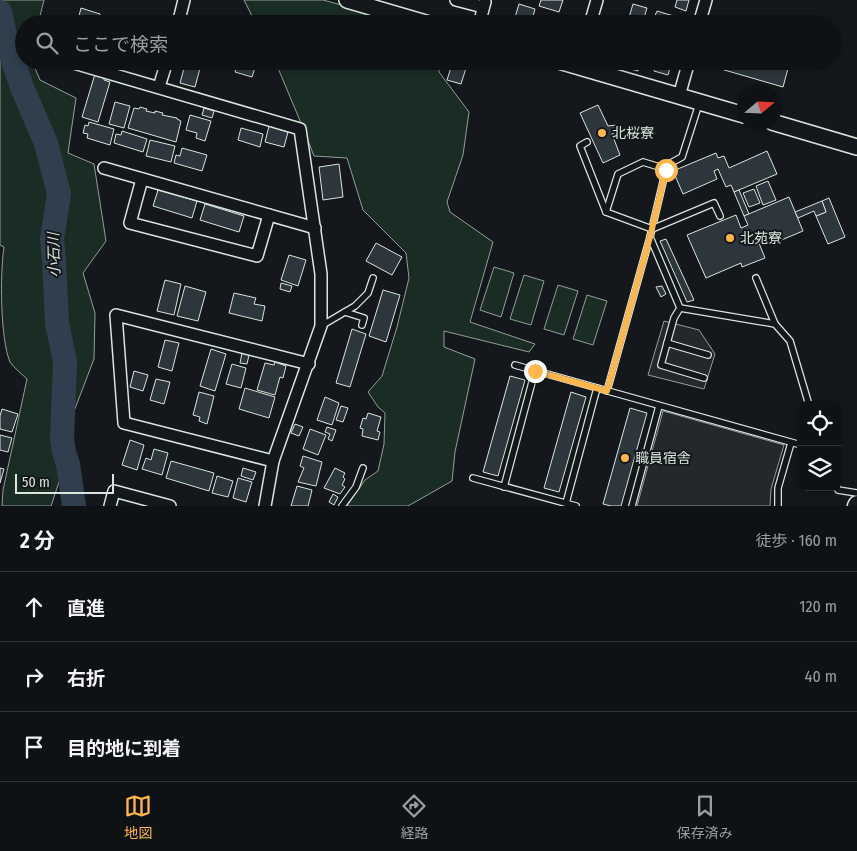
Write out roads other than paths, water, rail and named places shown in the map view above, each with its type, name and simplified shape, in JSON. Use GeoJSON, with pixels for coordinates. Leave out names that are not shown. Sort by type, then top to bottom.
{"type":"FeatureCollection","features":[{"type":"Feature","properties":{"kind":"street"},"geometry":{"type":"LineString","coordinates":[[180,15],[184,0]]}},
{"type":"Feature","properties":{"kind":"street"},"geometry":{"type":"LineString","coordinates":[[347,0],[399,15]]}},
{"type":"Feature","properties":{"kind":"street"},"geometry":{"type":"LineString","coordinates":[[456,0],[484,4]]}},
{"type":"Feature","properties":{"kind":"street"},"geometry":{"type":"LineString","coordinates":[[593,15],[597,0]]}},
{"type":"Feature","properties":{"kind":"street"},"geometry":{"type":"LineString","coordinates":[[702,15],[706,0]]}},
{"type":"Feature","properties":{"kind":"street"},"geometry":{"type":"LineString","coordinates":[[99,70],[300,129],[321,274],[321,326],[273,461],[265,506]]}},
{"type":"Feature","properties":{"kind":"street"},"geometry":{"type":"LineString","coordinates":[[159,87],[164,70]]}},
{"type":"Feature","properties":{"kind":"street"},"geometry":{"type":"LineString","coordinates":[[597,70],[737,113]]}},
{"type":"Feature","properties":{"kind":"street"},"geometry":{"type":"LineString","coordinates":[[679,96],[686,70]]}},
{"type":"Feature","properties":{"kind":"street"},"geometry":{"type":"LineString","coordinates":[[782,125],[857,147]]}},
{"type":"Feature","properties":{"kind":"street"},"geometry":{"type":"LineString","coordinates":[[104,168],[315,228]]}},
{"type":"Feature","properties":{"kind":"street"},"geometry":{"type":"LineString","coordinates":[[142,179],[130,223],[257,256],[269,215]]}},
{"type":"Feature","properties":{"kind":"street"},"geometry":{"type":"LineString","coordinates":[[273,461],[124,423],[116,315],[308,364]]}},
{"type":"Feature","properties":{"kind":"street"},"geometry":{"type":"LineString","coordinates":[[110,506],[114,490],[170,506]]}},
{"type":"Feature","properties":{"kind":"lane"},"geometry":{"type":"LineString","coordinates":[[607,391],[650,237],[666,165],[682,157],[698,107]]}},
{"type":"Feature","properties":{"kind":"lane"},"geometry":{"type":"LineString","coordinates":[[587,142],[580,146],[606,212],[652,229],[714,203],[720,216]]}},
{"type":"Feature","properties":{"kind":"lane"},"geometry":{"type":"LineString","coordinates":[[606,212],[618,174],[643,162],[666,170]]}},
{"type":"Feature","properties":{"kind":"lane"},"geometry":{"type":"LineString","coordinates":[[650,237],[680,308]]}},
{"type":"Feature","properties":{"kind":"lane"},"geometry":{"type":"LineString","coordinates":[[321,326],[355,306],[368,293],[372,278]]}},
{"type":"Feature","properties":{"kind":"lane"},"geometry":{"type":"LineString","coordinates":[[756,278],[774,324],[790,341],[808,401]]}},
{"type":"Feature","properties":{"kind":"lane"},"geometry":{"type":"LineString","coordinates":[[680,308],[774,324]]}},
{"type":"Feature","properties":{"kind":"lane"},"geometry":{"type":"LineString","coordinates":[[680,308],[674,318],[661,365],[704,378]]}},
{"type":"Feature","properties":{"kind":"lane"},"geometry":{"type":"LineString","coordinates":[[344,312],[364,318],[362,325]]}},
{"type":"Feature","properties":{"kind":"lane"},"geometry":{"type":"LineString","coordinates":[[667,343],[708,355]]}},
{"type":"Feature","properties":{"kind":"lane"},"geometry":{"type":"LineString","coordinates":[[515,365],[797,444]]}},
{"type":"Feature","properties":{"kind":"lane"},"geometry":{"type":"LineString","coordinates":[[504,487],[535,371]]}},
{"type":"Feature","properties":{"kind":"lane"},"geometry":{"type":"LineString","coordinates":[[566,504],[597,388]]}},
{"type":"Feature","properties":{"kind":"lane"},"geometry":{"type":"LineString","coordinates":[[632,506],[660,406]]}},
{"type":"Feature","properties":{"kind":"lane"},"geometry":{"type":"LineString","coordinates":[[778,506],[778,488],[792,443]]}},
{"type":"Feature","properties":{"kind":"lane"},"geometry":{"type":"LineString","coordinates":[[342,506],[356,487],[363,468]]}},
{"type":"Feature","properties":{"kind":"lane"},"geometry":{"type":"LineString","coordinates":[[472,478],[576,506]]}},
{"type":"Feature","properties":{"kind":"lane"},"geometry":{"type":"LineString","coordinates":[[842,491],[857,493]]}},
{"type":"Feature","properties":{"kind":"waterway","name":"小石川"},"geometry":{"type":"LineString","coordinates":[[0,12],[15,66]]}},
{"type":"Feature","properties":{"kind":"waterway","name":"小石川"},"geometry":{"type":"LineString","coordinates":[[16,70],[46,143],[59,194],[52,239],[57,323],[65,362],[62,439],[74,506]]}},
{"type":"Feature","properties":{"kind":"place","name":"北桜寮"},"geometry":{"type":"Point","coordinates":[602,133]}},
{"type":"Feature","properties":{"kind":"place","name":"北苑寮"},"geometry":{"type":"Point","coordinates":[730,238]}},
{"type":"Feature","properties":{"kind":"place","name":"職員宿舎"},"geometry":{"type":"Point","coordinates":[625,458]}}]}
